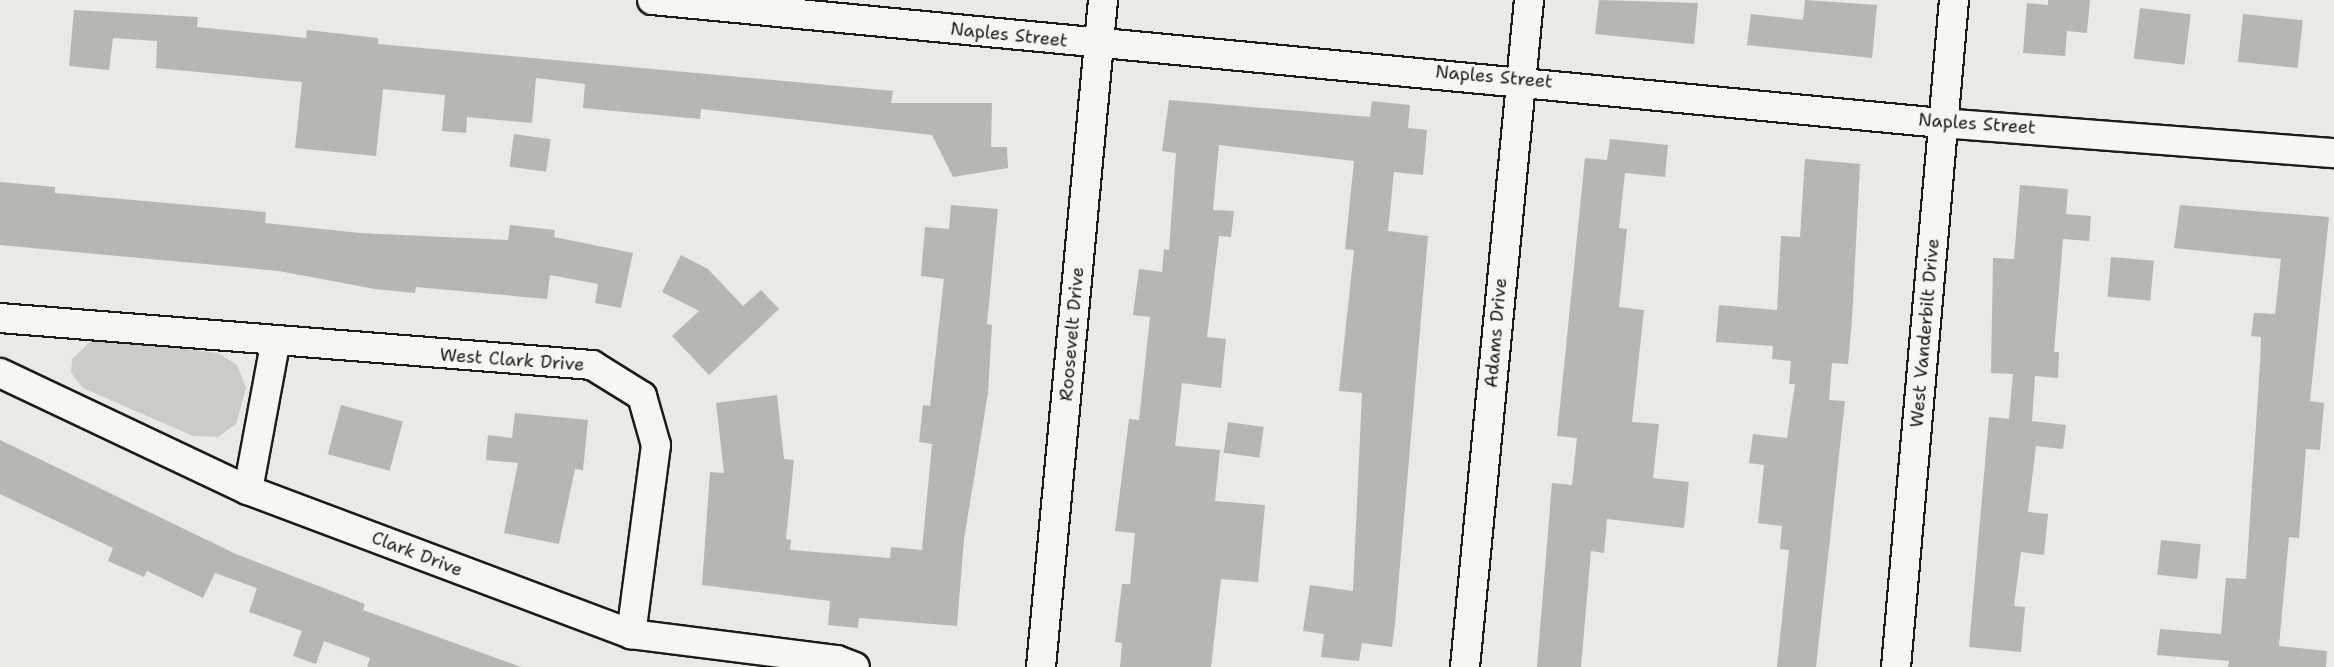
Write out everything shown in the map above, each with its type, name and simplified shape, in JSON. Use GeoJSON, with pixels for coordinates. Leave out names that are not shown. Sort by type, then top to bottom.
{"type":"FeatureCollection","features":[{"type":"Feature","properties":{"kind":"street","name":"Naples Street"},"geometry":{"type":"LineString","coordinates":[[652,0],[1100,44],[1519,79],[1942,123],[2334,153]]}},
{"type":"Feature","properties":{"kind":"street","name":"Roosevelt Drive"},"geometry":{"type":"LineString","coordinates":[[1041,667],[1103,0]]}},
{"type":"Feature","properties":{"kind":"street","name":"Adams Drive"},"geometry":{"type":"LineString","coordinates":[[1465,667],[1519,79],[1529,0]]}},
{"type":"Feature","properties":{"kind":"street","name":"West Vanderbilt Drive"},"geometry":{"type":"LineString","coordinates":[[1896,667],[1954,0]]}},
{"type":"Feature","properties":{"kind":"street","name":"West Clark Drive"},"geometry":{"type":"LineString","coordinates":[[0,318],[275,344],[591,365],[642,396],[656,446],[631,634]]}},
{"type":"Feature","properties":{"kind":"street"},"geometry":{"type":"LineString","coordinates":[[248,490],[275,344]]}},
{"type":"Feature","properties":{"kind":"street","name":"Clark Drive"},"geometry":{"type":"LineString","coordinates":[[0,373],[248,490],[631,634],[837,660],[855,667]]}},
{"type":"Feature","properties":{"kind":"shaded area"},"geometry":{"type":"Polygon","coordinates":[[[94,338],[218,353],[237,365],[246,388],[236,424],[218,437],[193,436],[83,388],[71,373],[72,359],[94,338]]]}},
{"type":"Feature","properties":{"kind":"building"},"geometry":{"type":"Polygon","coordinates":[[[1599,0],[1698,3],[1694,44],[1595,34],[1599,0]]]}},
{"type":"Feature","properties":{"kind":"building"},"geometry":{"type":"Polygon","coordinates":[[[1805,0],[1877,5],[1872,58],[1747,45],[1751,14],[1803,20],[1805,0]]]}},
{"type":"Feature","properties":{"kind":"building"},"geometry":{"type":"Polygon","coordinates":[[[2048,0],[2090,0],[2087,33],[2067,31],[2065,56],[2023,53],[2027,3],[2048,5],[2048,0]]]}},
{"type":"Feature","properties":{"kind":"building"},"geometry":{"type":"Polygon","coordinates":[[[2140,8],[2191,14],[2184,65],[2134,59],[2140,8]]]}},
{"type":"Feature","properties":{"kind":"building"},"geometry":{"type":"Polygon","coordinates":[[[74,10],[198,17],[197,27],[306,38],[307,30],[378,38],[378,44],[893,91],[891,103],[992,103],[991,147],[1007,147],[1008,168],[953,177],[932,135],[701,109],[700,119],[583,108],[585,84],[536,78],[532,123],[467,117],[466,133],[442,131],[445,95],[383,89],[376,156],[295,148],[302,82],[156,68],[157,41],[113,38],[109,70],[69,66],[74,10]]]}},
{"type":"Feature","properties":{"kind":"building"},"geometry":{"type":"Polygon","coordinates":[[[2243,14],[2303,20],[2298,68],[2238,62],[2243,14]]]}},
{"type":"Feature","properties":{"kind":"building"},"geometry":{"type":"Polygon","coordinates":[[[1169,100],[1370,117],[1372,101],[1410,105],[1408,128],[1427,130],[1423,175],[1394,172],[1388,231],[1428,236],[1395,624],[1392,647],[1362,643],[1359,661],[1321,657],[1324,634],[1303,631],[1310,585],[1353,591],[1362,393],[1339,391],[1354,250],[1345,249],[1354,161],[1219,145],[1213,210],[1234,211],[1231,237],[1219,236],[1207,337],[1226,339],[1221,388],[1182,383],[1175,446],[1220,450],[1215,501],[1265,505],[1258,582],[1221,579],[1211,667],[1120,667],[1122,643],[1115,642],[1122,584],[1130,584],[1135,533],[1115,531],[1129,419],[1139,420],[1150,317],[1133,315],[1139,269],[1162,272],[1164,249],[1169,250],[1176,153],[1162,151],[1169,100]]]}},
{"type":"Feature","properties":{"kind":"building"},"geometry":{"type":"Polygon","coordinates":[[[514,134],[551,139],[546,172],[509,167],[514,134]]]}},
{"type":"Feature","properties":{"kind":"building"},"geometry":{"type":"Polygon","coordinates":[[[1610,139],[1668,145],[1665,177],[1625,173],[1619,228],[1627,229],[1619,307],[1644,310],[1632,422],[1659,424],[1653,478],[1689,482],[1684,528],[1607,519],[1604,553],[1591,551],[1581,667],[1537,667],[1552,483],[1572,485],[1577,438],[1557,436],[1585,158],[1607,160],[1610,139]]]}},
{"type":"Feature","properties":{"kind":"building"},"geometry":{"type":"Polygon","coordinates":[[[1805,159],[1860,164],[1852,320],[1848,364],[1832,363],[1829,400],[1845,401],[1816,667],[1777,667],[1789,550],[1780,549],[1782,526],[1758,523],[1764,465],[1749,463],[1753,434],[1787,438],[1795,384],[1789,384],[1791,361],[1772,359],[1773,346],[1716,342],[1719,305],[1777,310],[1781,236],[1800,237],[1805,159]]]}},
{"type":"Feature","properties":{"kind":"building"},"geometry":{"type":"Polygon","coordinates":[[[0,182],[55,187],[55,193],[266,212],[265,223],[360,233],[508,240],[510,225],[555,230],[554,237],[633,253],[621,308],[595,303],[598,284],[550,275],[547,299],[416,287],[415,293],[375,289],[279,271],[0,245],[0,182]]]}},
{"type":"Feature","properties":{"kind":"building"},"geometry":{"type":"Polygon","coordinates":[[[2020,185],[2068,189],[2066,214],[2091,216],[2089,241],[2063,239],[2054,352],[2059,352],[2058,378],[2035,376],[2032,421],[2066,425],[2063,449],[2036,446],[2028,512],[2048,514],[2044,555],[2021,552],[2014,606],[2025,607],[2021,652],[1969,647],[1989,417],[2009,419],[2013,374],[1991,373],[1993,258],[2014,259],[2020,185]]]}},
{"type":"Feature","properties":{"kind":"building"},"geometry":{"type":"Polygon","coordinates":[[[951,205],[998,209],[987,324],[992,325],[988,393],[964,539],[957,626],[859,618],[858,628],[828,625],[830,601],[702,585],[710,472],[724,473],[716,403],[777,395],[784,459],[794,460],[786,539],[791,540],[790,550],[890,558],[891,547],[922,550],[932,444],[919,442],[923,405],[930,406],[944,279],[921,276],[925,227],[949,229],[951,205]]]}},
{"type":"Feature","properties":{"kind":"building"},"geometry":{"type":"Polygon","coordinates":[[[2180,205],[2329,217],[2310,401],[2324,403],[2320,450],[2306,449],[2299,538],[2289,537],[2279,646],[2327,651],[2326,667],[2228,667],[2229,661],[2157,655],[2160,629],[2221,634],[2226,578],[2246,579],[2261,337],[2251,336],[2254,313],[2275,314],[2281,259],[2174,248],[2180,205]]]}},
{"type":"Feature","properties":{"kind":"building"},"geometry":{"type":"Polygon","coordinates":[[[681,255],[708,269],[743,306],[761,290],[779,309],[709,375],[672,336],[699,311],[662,292],[681,255]]]}},
{"type":"Feature","properties":{"kind":"building"},"geometry":{"type":"Polygon","coordinates":[[[2111,257],[2154,261],[2150,301],[2108,297],[2111,257]]]}},
{"type":"Feature","properties":{"kind":"building"},"geometry":{"type":"Polygon","coordinates":[[[341,405],[403,422],[390,471],[328,454],[341,405]]]}},
{"type":"Feature","properties":{"kind":"building"},"geometry":{"type":"Polygon","coordinates":[[[515,413],[588,420],[583,470],[575,469],[559,544],[504,533],[518,463],[486,460],[488,435],[512,438],[515,413]]]}},
{"type":"Feature","properties":{"kind":"building"},"geometry":{"type":"Polygon","coordinates":[[[1228,422],[1264,427],[1259,458],[1224,453],[1228,422]]]}},
{"type":"Feature","properties":{"kind":"building"},"geometry":{"type":"Polygon","coordinates":[[[0,440],[236,554],[365,604],[363,610],[521,667],[367,667],[370,658],[324,641],[316,664],[293,656],[302,631],[249,612],[257,588],[215,573],[203,598],[147,571],[144,577],[108,561],[113,548],[0,494],[0,440]]]}},
{"type":"Feature","properties":{"kind":"building"},"geometry":{"type":"Polygon","coordinates":[[[2161,540],[2201,544],[2197,579],[2157,575],[2161,540]]]}}]}
